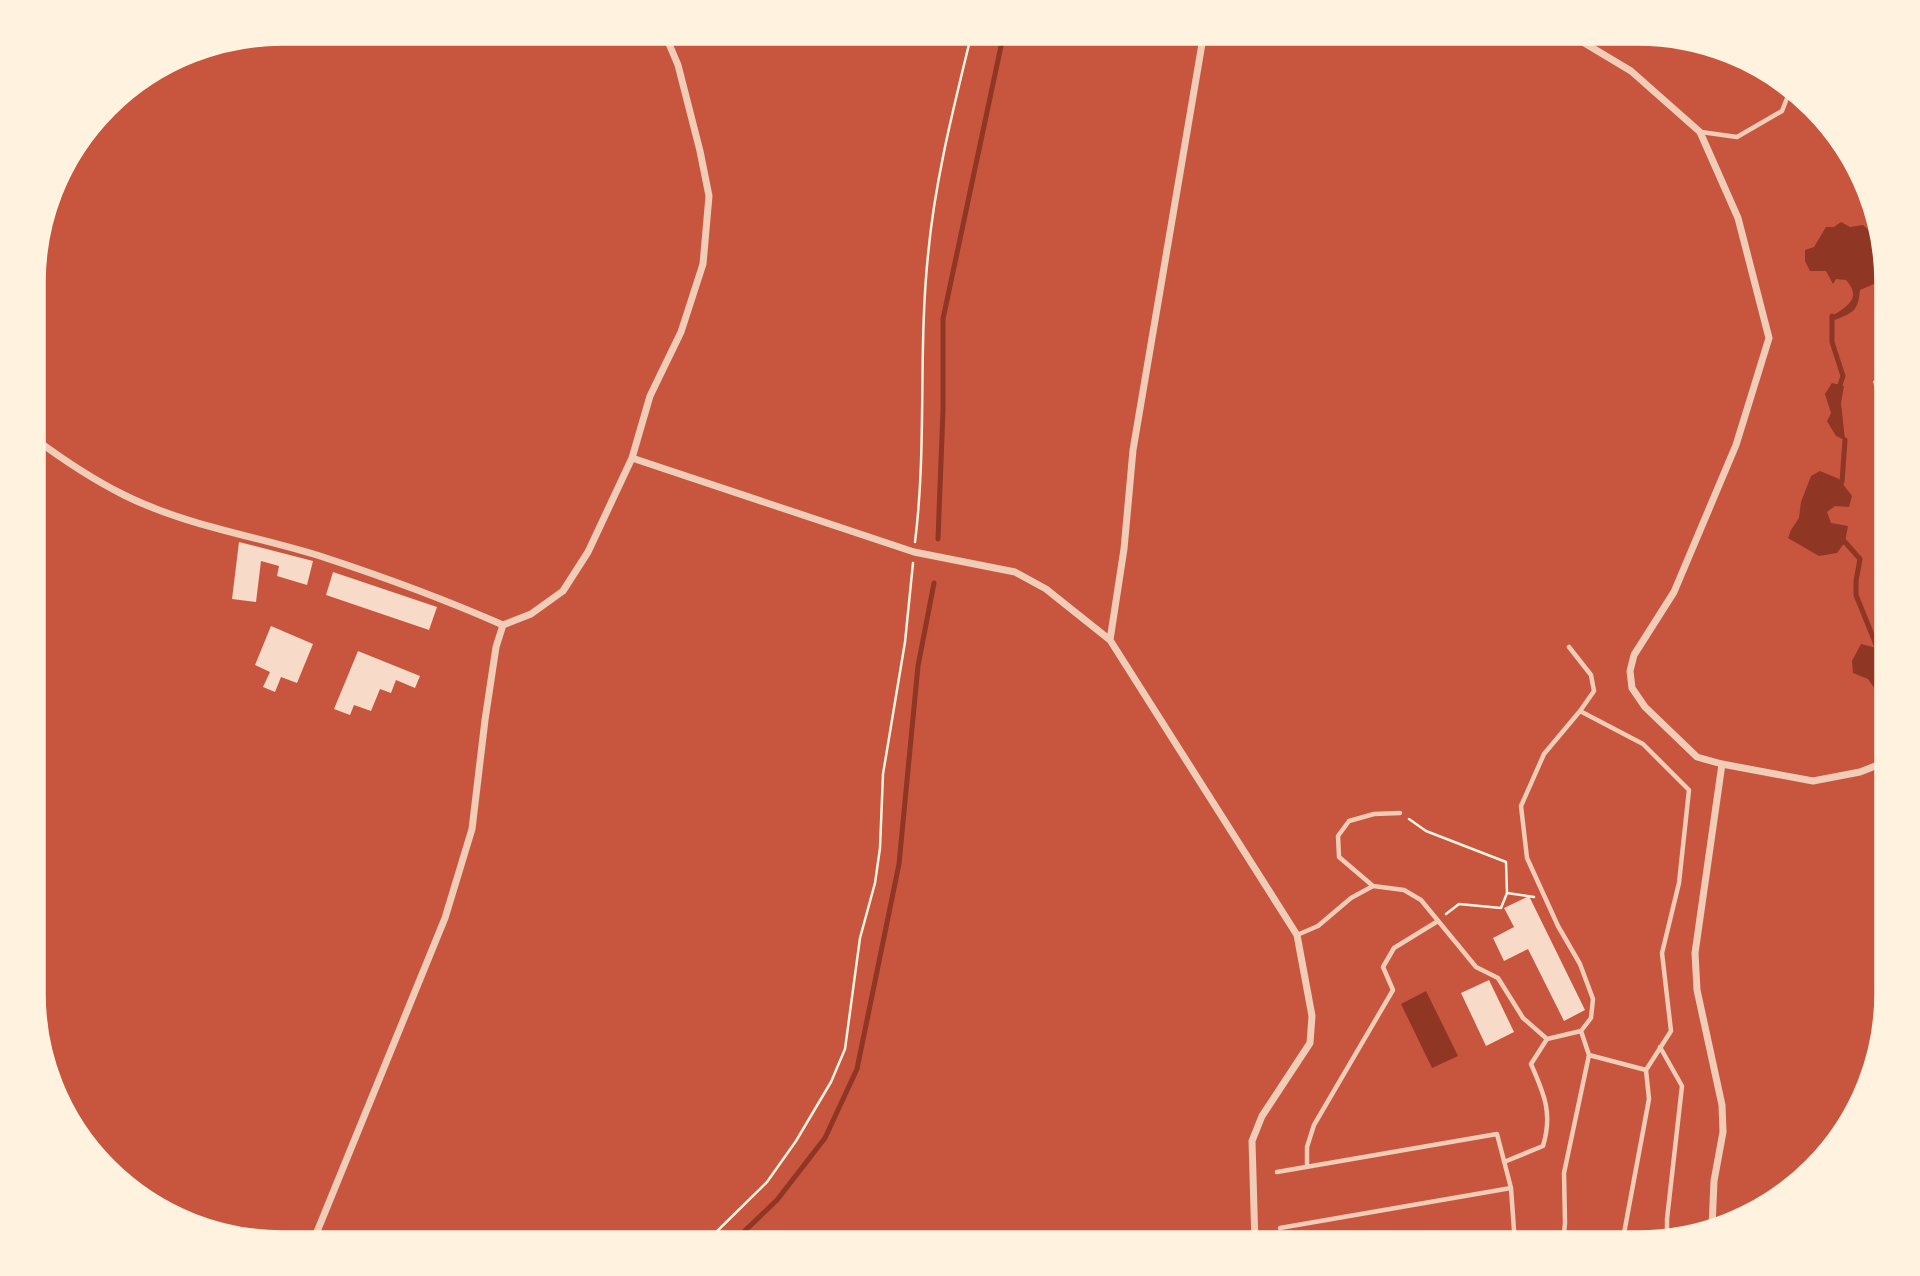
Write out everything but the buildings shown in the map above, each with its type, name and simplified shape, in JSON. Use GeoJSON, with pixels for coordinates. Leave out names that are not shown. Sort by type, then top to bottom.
{"type":"FeatureCollection","features":[{"type":"Feature","properties":{"kind":"street"},"geometry":{"type":"LineString","coordinates":[[44,445],[68,463],[125,495],[188,520],[324,557],[425,593],[503,625],[531,614],[563,591],[588,552],[632,458],[650,396],[681,332],[703,264],[709,196],[678,65],[669,44]]}},
{"type":"Feature","properties":{"kind":"street"},"geometry":{"type":"LineString","coordinates":[[1110,640],[1124,549],[1133,450],[1202,44]]}},
{"type":"Feature","properties":{"kind":"street"},"geometry":{"type":"LineString","coordinates":[[1586,44],[1630,71],[1700,132],[1738,218],[1769,338],[1736,445],[1674,592],[1634,655],[1630,671],[1632,688],[1645,707],[1697,758],[1813,781],[1860,772],[1876,766]]}},
{"type":"Feature","properties":{"kind":"street"},"geometry":{"type":"LineString","coordinates":[[632,458],[739,496],[914,551],[1015,572],[1046,589],[1110,640],[1297,935],[1311,1016],[1310,1043],[1262,1116],[1252,1141],[1255,1232]]}},
{"type":"Feature","properties":{"kind":"street"},"geometry":{"type":"LineString","coordinates":[[317,1232],[445,918],[453,892],[472,829],[496,647],[503,625]]}},
{"type":"Feature","properties":{"kind":"street"},"geometry":{"type":"LineString","coordinates":[[1712,1220],[1714,1181],[1723,1132],[1723,1105],[1696,990],[1695,953],[1723,764]]}},
{"type":"Feature","properties":{"kind":"lane"},"geometry":{"type":"LineString","coordinates":[[1700,132],[1737,137],[1782,111],[1787,97]]}},
{"type":"Feature","properties":{"kind":"lane"},"geometry":{"type":"LineString","coordinates":[[1504,1162],[1543,1146],[1548,1128],[1546,1097],[1531,1064],[1547,1040],[1581,1031],[1591,1018],[1593,999],[1580,964],[1544,898],[1527,858],[1521,806],[1544,754],[1594,691],[1591,675],[1569,647]]}},
{"type":"Feature","properties":{"kind":"lane"},"geometry":{"type":"LineString","coordinates":[[1580,712],[1643,744],[1689,790],[1679,883],[1662,953],[1671,1031],[1646,1070],[1649,1099],[1624,1232]]}},
{"type":"Feature","properties":{"kind":"lane"},"geometry":{"type":"LineString","coordinates":[[1400,813],[1374,814],[1349,821],[1338,836],[1339,857],[1373,886],[1404,890],[1421,900],[1476,967],[1498,978],[1523,1018],[1547,1040]]}},
{"type":"Feature","properties":{"kind":"lane"},"geometry":{"type":"LineString","coordinates":[[1297,935],[1318,926],[1350,898],[1373,886]]}},
{"type":"Feature","properties":{"kind":"lane"},"geometry":{"type":"LineString","coordinates":[[1307,1167],[1307,1147],[1314,1125],[1393,990],[1383,967],[1394,948],[1438,921]]}},
{"type":"Feature","properties":{"kind":"lane"},"geometry":{"type":"LineString","coordinates":[[1564,1232],[1564,1173],[1589,1055],[1581,1031]]}},
{"type":"Feature","properties":{"kind":"lane"},"geometry":{"type":"LineString","coordinates":[[1660,1047],[1682,1086],[1667,1230]]}},
{"type":"Feature","properties":{"kind":"lane"},"geometry":{"type":"LineString","coordinates":[[1589,1055],[1646,1070]]}},
{"type":"Feature","properties":{"kind":"lane"},"geometry":{"type":"LineString","coordinates":[[1277,1172],[1497,1134],[1511,1188],[1514,1232]]}},
{"type":"Feature","properties":{"kind":"lane"},"geometry":{"type":"LineString","coordinates":[[1280,1228],[1511,1188]]}},
{"type":"Feature","properties":{"kind":"path"},"geometry":{"type":"LineString","coordinates":[[716,1232],[767,1182],[796,1141],[831,1082],[845,1049],[860,938],[875,883],[880,848],[883,774],[905,642],[920,501],[922,353],[928,256],[940,166],[969,44]]}},
{"type":"Feature","properties":{"kind":"path"},"geometry":{"type":"LineString","coordinates":[[1400,813],[1426,831],[1506,862],[1507,893],[1501,908],[1459,904],[1438,921]]}},
{"type":"Feature","properties":{"kind":"path"},"geometry":{"type":"LineString","coordinates":[[1507,893],[1544,898]]}},
{"type":"Feature","properties":{"kind":"shaded area"},"geometry":{"type":"Polygon","coordinates":[[[1841,222],[1850,227],[1863,225],[1872,236],[1876,266],[1876,283],[1860,290],[1854,310],[1835,320],[1832,316],[1843,309],[1853,297],[1851,286],[1846,280],[1836,279],[1833,284],[1826,271],[1810,271],[1805,261],[1805,250],[1814,247],[1826,227],[1834,227],[1841,222]]]}},
{"type":"Feature","properties":{"kind":"shaded area"},"geometry":{"type":"Polygon","coordinates":[[[1832,383],[1844,386],[1841,403],[1845,440],[1836,436],[1827,421],[1831,413],[1825,394],[1832,383]]]}},
{"type":"Feature","properties":{"kind":"shaded area"},"geometry":{"type":"Polygon","coordinates":[[[1820,471],[1839,479],[1852,496],[1849,507],[1835,506],[1827,512],[1831,523],[1848,526],[1845,542],[1837,553],[1819,556],[1788,538],[1799,518],[1801,502],[1811,476],[1820,471]]]}},
{"type":"Feature","properties":{"kind":"shaded area"},"geometry":{"type":"Polygon","coordinates":[[[1861,644],[1876,648],[1876,689],[1868,679],[1853,673],[1852,661],[1861,644]]]}},
{"type":"Feature","properties":{"kind":"shaded area"},"geometry":{"type":"Polygon","coordinates":[[[1426,991],[1458,1056],[1432,1068],[1401,1004],[1426,991]]]}},
{"type":"Feature","properties":{"kind":"waterway"},"geometry":{"type":"LineString","coordinates":[[938,539],[943,319],[1001,44]]}},
{"type":"Feature","properties":{"kind":"waterway"},"geometry":{"type":"LineString","coordinates":[[1832,316],[1832,342],[1843,376],[1840,385]]}},
{"type":"Feature","properties":{"kind":"waterway"},"geometry":{"type":"LineString","coordinates":[[1842,482],[1845,440]]}},
{"type":"Feature","properties":{"kind":"waterway"},"geometry":{"type":"LineString","coordinates":[[1845,542],[1860,559],[1856,595],[1876,645]]}},
{"type":"Feature","properties":{"kind":"waterway"},"geometry":{"type":"LineString","coordinates":[[744,1232],[777,1200],[825,1138],[857,1069],[899,864],[918,666],[934,583]]}}]}
